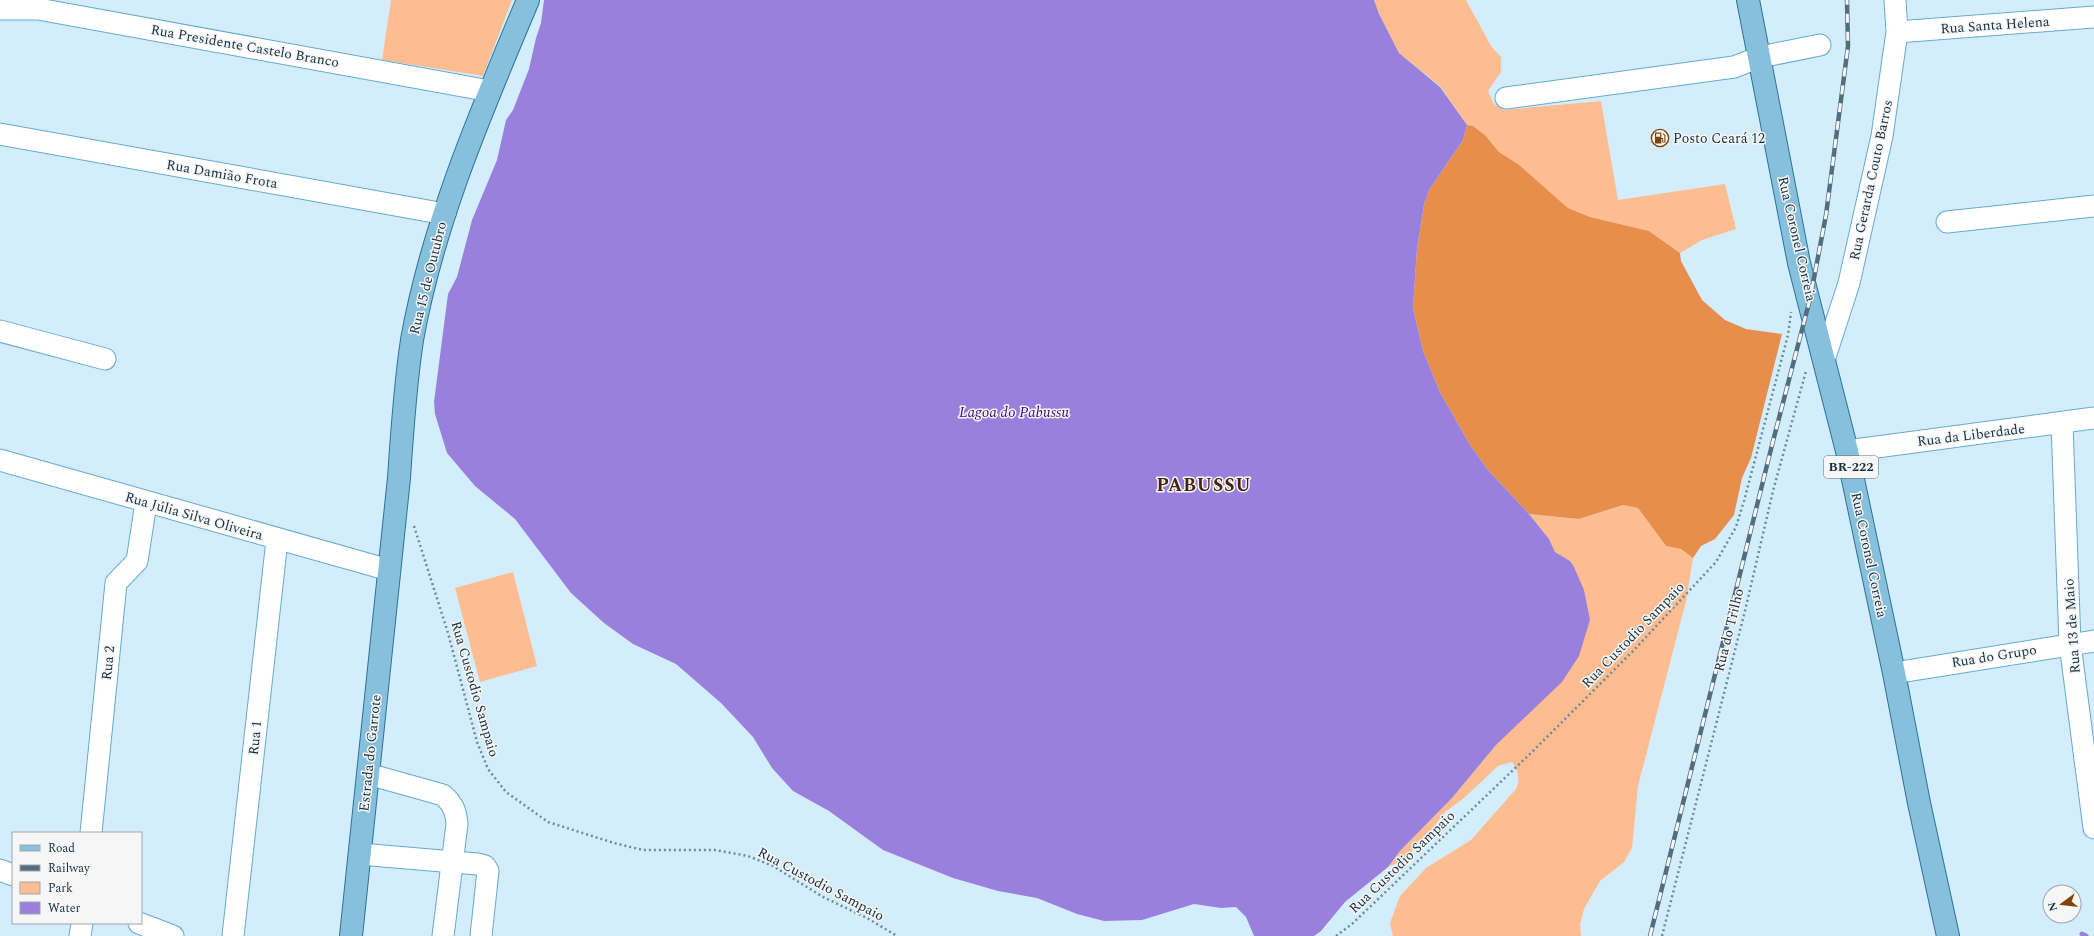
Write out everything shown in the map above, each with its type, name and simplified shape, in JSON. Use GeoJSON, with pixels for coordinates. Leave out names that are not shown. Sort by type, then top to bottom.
{"type":"FeatureCollection","features":[{"type":"Feature","properties":{"kind":"main road","name":"Rua 15 de Outubro"},"geometry":{"type":"LineString","coordinates":[[389,570],[399,478],[404,406],[412,340],[421,299],[445,214],[490,91],[528,0]]}},
{"type":"Feature","properties":{"kind":"main road","name":"Rua Coronel Correia"},"geometry":{"type":"LineString","coordinates":[[1748,0],[1799,263],[1816,362],[1847,451],[1948,936]]}},
{"type":"Feature","properties":{"kind":"main road","name":"Estrada do Garrote"},"geometry":{"type":"LineString","coordinates":[[351,936],[389,570]]}},
{"type":"Feature","properties":{"kind":"street","name":"Rua Gerarda Couto Barros"},"geometry":{"type":"LineString","coordinates":[[1816,362],[1849,283],[1865,216],[1882,136],[1897,32],[1895,0]]}},
{"type":"Feature","properties":{"kind":"street","name":"Rua Presidente Castelo Branco"},"geometry":{"type":"LineString","coordinates":[[0,10],[39,4],[490,91]]}},
{"type":"Feature","properties":{"kind":"street","name":"Rua Santa Helena"},"geometry":{"type":"LineString","coordinates":[[1897,32],[2094,17]]}},
{"type":"Feature","properties":{"kind":"street"},"geometry":{"type":"LineString","coordinates":[[1506,98],[1734,67],[1760,57],[1820,45]]}},
{"type":"Feature","properties":{"kind":"street","name":"Rua Damião Frota"},"geometry":{"type":"LineString","coordinates":[[0,134],[445,214]]}},
{"type":"Feature","properties":{"kind":"street"},"geometry":{"type":"LineString","coordinates":[[1948,222],[2094,206]]}},
{"type":"Feature","properties":{"kind":"street"},"geometry":{"type":"LineString","coordinates":[[0,331],[105,359]]}},
{"type":"Feature","properties":{"kind":"street","name":"Rua da Liberdade"},"geometry":{"type":"LineString","coordinates":[[1847,451],[2062,424],[2094,418]]}},
{"type":"Feature","properties":{"kind":"street","name":"Rua 13 de Maio"},"geometry":{"type":"LineString","coordinates":[[2062,424],[2070,644],[2079,700],[2094,828]]}},
{"type":"Feature","properties":{"kind":"street","name":"Rua Júlia Silva Oliveira"},"geometry":{"type":"LineString","coordinates":[[0,460],[146,503],[389,570]]}},
{"type":"Feature","properties":{"kind":"street","name":"Rua 2"},"geometry":{"type":"LineString","coordinates":[[91,832],[116,583],[137,561],[146,503]]}},
{"type":"Feature","properties":{"kind":"street","name":"Rua 1"},"geometry":{"type":"LineString","coordinates":[[233,936],[277,540]]}},
{"type":"Feature","properties":{"kind":"street","name":"Rua do Grupo"},"geometry":{"type":"LineString","coordinates":[[1894,673],[2094,641]]}},
{"type":"Feature","properties":{"kind":"street"},"geometry":{"type":"LineString","coordinates":[[368,774],[443,796],[451,802],[456,812],[457,824],[451,861],[443,936]]}},
{"type":"Feature","properties":{"kind":"street"},"geometry":{"type":"LineString","coordinates":[[360,854],[451,861],[484,866],[488,871],[481,936]]}},
{"type":"Feature","properties":{"kind":"street"},"geometry":{"type":"LineString","coordinates":[[0,870],[12,875]]}},
{"type":"Feature","properties":{"kind":"street"},"geometry":{"type":"LineString","coordinates":[[80,936],[82,924]]}},
{"type":"Feature","properties":{"kind":"street"},"geometry":{"type":"LineString","coordinates":[[142,924],[173,936]]}},
{"type":"Feature","properties":{"kind":"path","name":"Rua Custodio Sampaio"},"geometry":{"type":"LineString","coordinates":[[1336,936],[1352,924],[1538,746],[1634,650],[1716,562],[1736,527],[1744,501],[1788,335],[1791,308]]}},
{"type":"Feature","properties":{"kind":"path","name":"Rua do Trilho"},"geometry":{"type":"LineString","coordinates":[[1662,936],[1743,618],[1773,491],[1816,362]]}},
{"type":"Feature","properties":{"kind":"path","name":"Rua Custodio Sampaio"},"geometry":{"type":"LineString","coordinates":[[413,522],[448,633],[477,742],[488,768],[506,792],[548,822],[614,843],[643,850],[715,850],[748,856],[773,866],[823,898],[867,918],[897,936]]}},
{"type":"Feature","properties":{"kind":"green space"},"geometry":{"type":"Polygon","coordinates":[[[391,0],[512,0],[483,76],[382,60],[391,0]]]}},
{"type":"Feature","properties":{"kind":"green space"},"geometry":{"type":"Polygon","coordinates":[[[1374,0],[1466,0],[1491,46],[1501,57],[1501,72],[1488,91],[1494,104],[1503,110],[1601,101],[1618,200],[1725,184],[1736,229],[1702,240],[1680,253],[1649,231],[1590,217],[1568,208],[1518,164],[1499,152],[1485,135],[1473,126],[1467,125],[1440,86],[1399,53],[1379,14],[1374,0]]]}},
{"type":"Feature","properties":{"kind":"green space"},"geometry":{"type":"Polygon","coordinates":[[[1623,505],[1638,508],[1666,546],[1681,549],[1693,558],[1686,601],[1638,786],[1632,848],[1624,862],[1600,881],[1584,909],[1580,924],[1581,936],[1393,936],[1390,923],[1400,896],[1426,868],[1471,840],[1517,786],[1517,772],[1512,762],[1498,766],[1464,798],[1445,812],[1421,843],[1397,863],[1388,867],[1400,851],[1452,798],[1496,745],[1570,561],[1555,552],[1549,539],[1529,514],[1579,519],[1623,505]]]}},
{"type":"Feature","properties":{"kind":"green space"},"geometry":{"type":"Polygon","coordinates":[[[513,572],[537,666],[480,682],[455,588],[513,572]]]}},
{"type":"Feature","properties":{"kind":"shaded area"},"geometry":{"type":"Polygon","coordinates":[[[1467,125],[1473,126],[1485,135],[1499,152],[1518,164],[1568,208],[1590,217],[1649,231],[1680,253],[1681,261],[1702,300],[1725,320],[1746,329],[1782,334],[1751,458],[1742,478],[1734,515],[1715,539],[1701,546],[1693,558],[1681,549],[1666,546],[1638,508],[1623,505],[1579,519],[1529,514],[1488,470],[1470,445],[1440,392],[1423,351],[1413,308],[1417,249],[1424,205],[1429,190],[1463,140],[1467,125]]]}},
{"type":"Feature","properties":{"kind":"water","name":"Lagoa do Pabussu"},"geometry":{"type":"Polygon","coordinates":[[[544,0],[1374,0],[1379,14],[1399,53],[1440,87],[1467,125],[1463,140],[1429,190],[1424,205],[1417,249],[1413,308],[1423,351],[1440,392],[1470,445],[1488,470],[1529,514],[1549,539],[1555,552],[1570,561],[1574,567],[1584,590],[1590,620],[1579,656],[1562,682],[1496,745],[1452,798],[1400,851],[1388,867],[1345,902],[1321,931],[1314,936],[1254,936],[1246,917],[1236,907],[1221,908],[1194,904],[1142,920],[1104,921],[1077,914],[1037,898],[998,891],[953,878],[883,850],[829,811],[793,791],[772,768],[753,737],[721,703],[676,664],[633,644],[604,623],[571,593],[515,519],[475,486],[447,453],[435,414],[434,402],[448,294],[457,277],[472,220],[497,160],[506,120],[513,110],[529,69],[541,23],[544,0]]]}},
{"type":"Feature","properties":{"kind":"waterway"},"geometry":{"type":"LineString","coordinates":[[2082,934],[2086,936]]}},
{"type":"Feature","properties":{"kind":"railway"},"geometry":{"type":"LineString","coordinates":[[1650,936],[1772,445],[1810,299],[1826,215],[1848,46],[1847,0]]}},
{"type":"Feature","properties":{"kind":"place","name":"Posto Ceará 12"},"geometry":{"type":"Point","coordinates":[1660,138]}},
{"type":"Feature","properties":{"kind":"district","name":"PABUSSU"},"geometry":{"type":"Point","coordinates":[1204,485]}}]}
